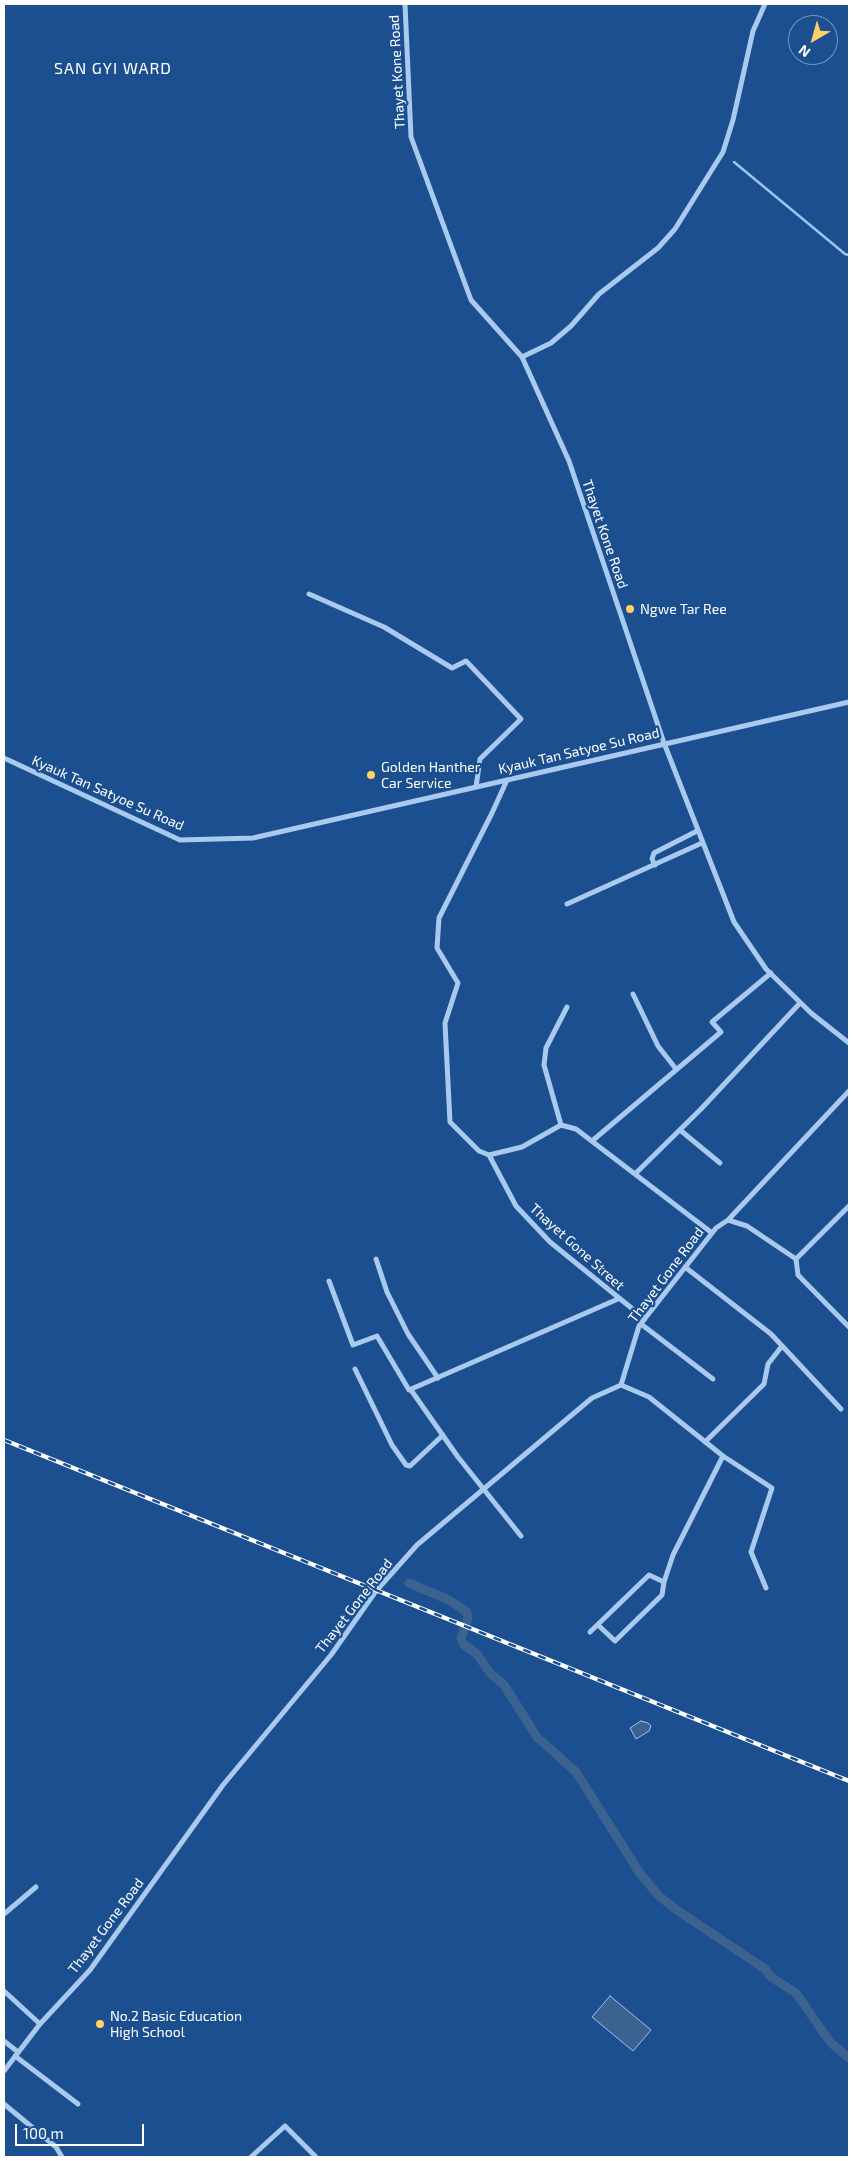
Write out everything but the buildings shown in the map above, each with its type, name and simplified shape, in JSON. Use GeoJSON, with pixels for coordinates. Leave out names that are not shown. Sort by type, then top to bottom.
{"type":"FeatureCollection","features":[{"type":"Feature","properties":{"kind":"street","name":"Thayet Kone Road"},"geometry":{"type":"LineString","coordinates":[[405,4],[411,137],[471,300],[522,357],[569,462],[664,744],[734,922],[771,973],[800,1002],[849,1043]]}},
{"type":"Feature","properties":{"kind":"street"},"geometry":{"type":"LineString","coordinates":[[522,357],[551,343],[571,326],[599,294],[658,248],[675,229],[723,152],[733,120],[754,31],[765,4]]}},
{"type":"Feature","properties":{"kind":"street"},"geometry":{"type":"LineString","coordinates":[[310,594],[384,627],[452,668],[466,661],[521,720],[480,759],[476,787]]}},
{"type":"Feature","properties":{"kind":"street","name":"Kyauk Tan Satyoe Su Road"},"geometry":{"type":"LineString","coordinates":[[4,758],[180,840],[253,838],[849,702]]}},
{"type":"Feature","properties":{"kind":"street","name":"Thayet Gone Street"},"geometry":{"type":"LineString","coordinates":[[506,780],[492,813],[439,918],[437,948],[458,983],[445,1023],[450,1122],[479,1151],[489,1155],[516,1206],[550,1242],[714,1379]]}},
{"type":"Feature","properties":{"kind":"street"},"geometry":{"type":"LineString","coordinates":[[655,865],[652,859],[654,853],[698,832]]}},
{"type":"Feature","properties":{"kind":"street"},"geometry":{"type":"LineString","coordinates":[[567,904],[702,843]]}},
{"type":"Feature","properties":{"kind":"street"},"geometry":{"type":"LineString","coordinates":[[592,1142],[721,1032],[712,1022],[771,973]]}},
{"type":"Feature","properties":{"kind":"street"},"geometry":{"type":"LineString","coordinates":[[633,994],[658,1046],[676,1069]]}},
{"type":"Feature","properties":{"kind":"street"},"geometry":{"type":"LineString","coordinates":[[635,1174],[680,1130],[800,1002]]}},
{"type":"Feature","properties":{"kind":"street"},"geometry":{"type":"LineString","coordinates":[[561,1125],[544,1065],[546,1048],[567,1007]]}},
{"type":"Feature","properties":{"kind":"street","name":"Thayet Gone Road"},"geometry":{"type":"LineString","coordinates":[[4,2071],[40,2024],[90,1970],[223,1785],[331,1655],[376,1591],[417,1545],[592,1398],[621,1385],[643,1321],[716,1228],[728,1220],[849,1091]]}},
{"type":"Feature","properties":{"kind":"street"},"geometry":{"type":"LineString","coordinates":[[489,1155],[522,1147],[561,1125],[576,1129],[712,1233]]}},
{"type":"Feature","properties":{"kind":"street"},"geometry":{"type":"LineString","coordinates":[[680,1130],[720,1163]]}},
{"type":"Feature","properties":{"kind":"street"},"geometry":{"type":"LineString","coordinates":[[796,1260],[849,1206]]}},
{"type":"Feature","properties":{"kind":"street"},"geometry":{"type":"LineString","coordinates":[[728,1220],[747,1226],[796,1260],[798,1275],[849,1327]]}},
{"type":"Feature","properties":{"kind":"street"},"geometry":{"type":"LineString","coordinates":[[376,1259],[387,1292],[408,1334],[438,1378]]}},
{"type":"Feature","properties":{"kind":"street"},"geometry":{"type":"LineString","coordinates":[[685,1267],[771,1334],[841,1409]]}},
{"type":"Feature","properties":{"kind":"street"},"geometry":{"type":"LineString","coordinates":[[329,1281],[353,1344],[377,1336],[411,1390],[443,1435],[521,1536]]}},
{"type":"Feature","properties":{"kind":"street"},"geometry":{"type":"LineString","coordinates":[[411,1390],[618,1299]]}},
{"type":"Feature","properties":{"kind":"street"},"geometry":{"type":"LineString","coordinates":[[705,1442],[764,1384],[768,1364],[782,1346]]}},
{"type":"Feature","properties":{"kind":"street"},"geometry":{"type":"LineString","coordinates":[[355,1369],[376,1414],[406,1465],[410,1466],[443,1435]]}},
{"type":"Feature","properties":{"kind":"street"},"geometry":{"type":"LineString","coordinates":[[621,1385],[649,1398],[723,1456],[772,1488],[751,1552],[766,1588]]}},
{"type":"Feature","properties":{"kind":"street"},"geometry":{"type":"LineString","coordinates":[[598,1625],[615,1641],[662,1595],[664,1582],[673,1555],[723,1456]]}},
{"type":"Feature","properties":{"kind":"street"},"geometry":{"type":"LineString","coordinates":[[590,1632],[649,1575],[664,1582]]}},
{"type":"Feature","properties":{"kind":"street"},"geometry":{"type":"LineString","coordinates":[[4,1914],[36,1887]]}},
{"type":"Feature","properties":{"kind":"street"},"geometry":{"type":"LineString","coordinates":[[4,1991],[40,2024]]}},
{"type":"Feature","properties":{"kind":"street"},"geometry":{"type":"LineString","coordinates":[[4,2041],[78,2104]]}},
{"type":"Feature","properties":{"kind":"street"},"geometry":{"type":"LineString","coordinates":[[4,2104],[56,2147],[62,2157]]}},
{"type":"Feature","properties":{"kind":"street"},"geometry":{"type":"LineString","coordinates":[[251,2157],[285,2126],[316,2157]]}},
{"type":"Feature","properties":{"kind":"water"},"geometry":{"type":"Polygon","coordinates":[[[641,1721],[651,1726],[649,1731],[636,1739],[630,1728],[641,1721]]]}},
{"type":"Feature","properties":{"kind":"water"},"geometry":{"type":"Polygon","coordinates":[[[610,1996],[651,2030],[633,2051],[592,2017],[610,1996]]]}},
{"type":"Feature","properties":{"kind":"waterway"},"geometry":{"type":"LineString","coordinates":[[734,162],[845,254],[849,255]]}},
{"type":"Feature","properties":{"kind":"waterway"},"geometry":{"type":"LineString","coordinates":[[409,1583],[449,1600],[467,1612],[468,1618],[461,1638],[463,1644],[477,1654],[490,1673],[504,1685],[537,1737],[576,1772],[639,1872],[659,1896],[678,1911],[765,1969],[771,1977],[796,1993],[830,2042],[849,2058]]}},
{"type":"Feature","properties":{"kind":"railway"},"geometry":{"type":"LineString","coordinates":[[4,1440],[849,1781]]}},
{"type":"Feature","properties":{"kind":"place","name":"Ngwe Tar Ree"},"geometry":{"type":"Point","coordinates":[630,609]}},
{"type":"Feature","properties":{"kind":"place","name":"Golden Hanther Car Service"},"geometry":{"type":"Point","coordinates":[371,775]}},
{"type":"Feature","properties":{"kind":"place","name":"No.2 Basic Education High School"},"geometry":{"type":"Point","coordinates":[100,2024]}},
{"type":"Feature","properties":{"kind":"district","name":"SAN GYI WARD"},"geometry":{"type":"Point","coordinates":[113,69]}}]}
